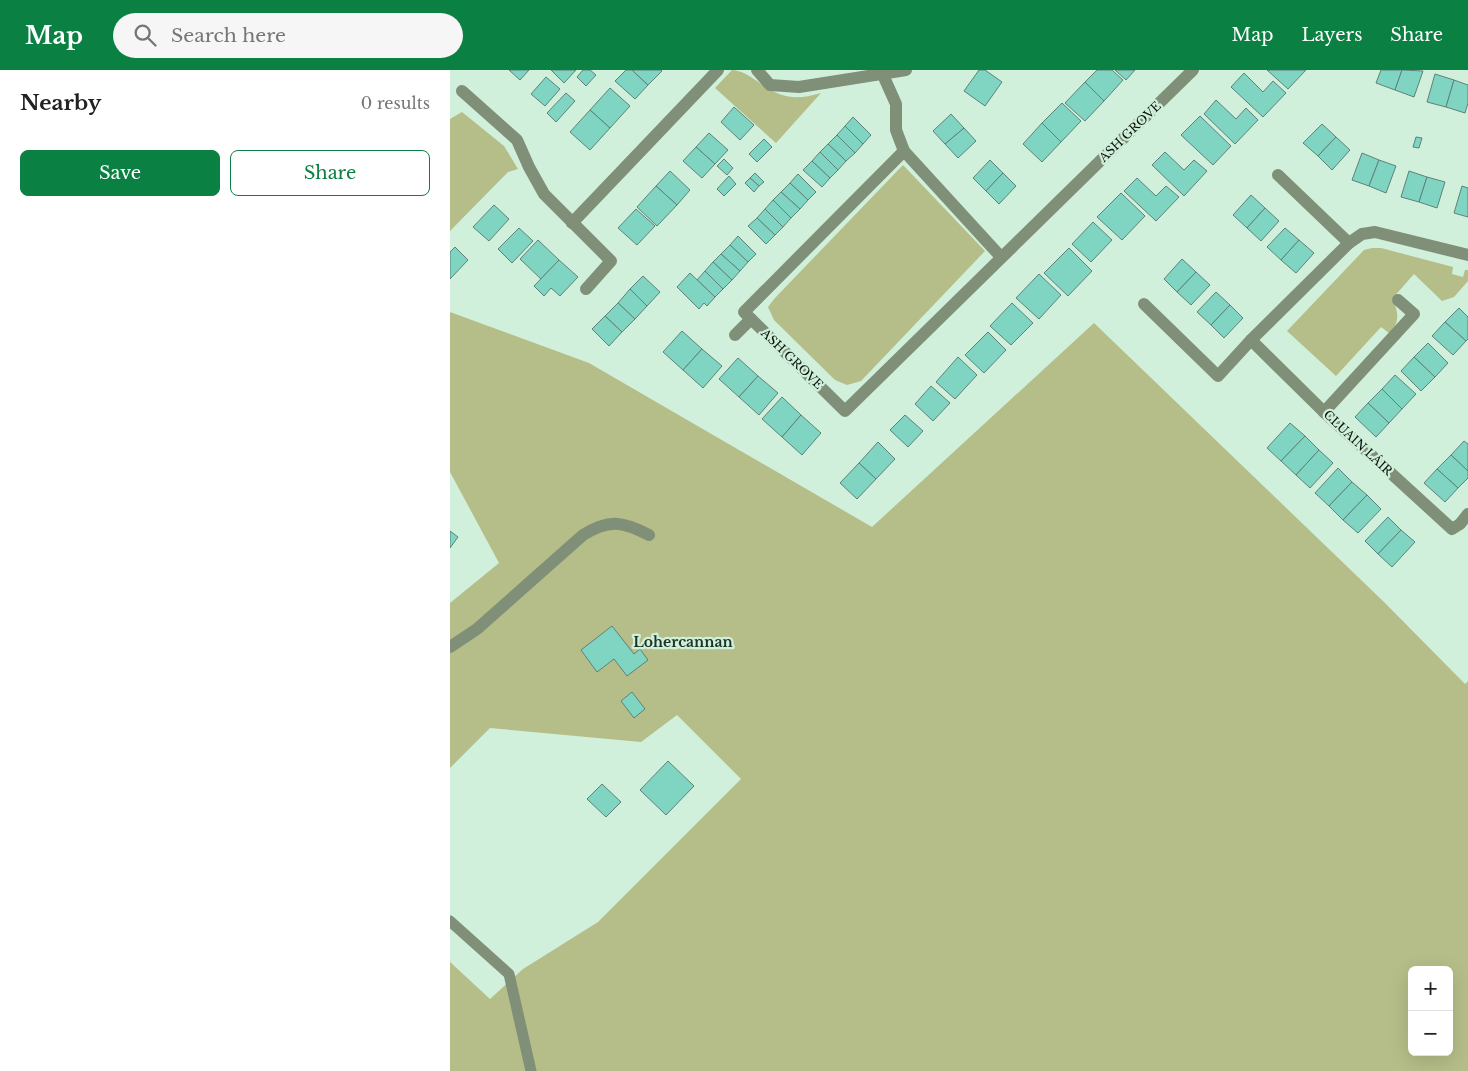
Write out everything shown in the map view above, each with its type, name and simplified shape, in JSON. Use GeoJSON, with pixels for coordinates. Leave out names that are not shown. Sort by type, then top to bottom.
{"type":"FeatureCollection","features":[{"type":"Feature","properties":{"kind":"street"},"geometry":{"type":"LineString","coordinates":[[572,223],[718,70]]}},
{"type":"Feature","properties":{"kind":"street"},"geometry":{"type":"LineString","coordinates":[[757,70],[770,85],[799,87],[906,70]]}},
{"type":"Feature","properties":{"kind":"street","name":"ASH GROVE"},"geometry":{"type":"LineString","coordinates":[[904,151],[744,312],[845,411],[1193,70]]}},
{"type":"Feature","properties":{"kind":"street"},"geometry":{"type":"LineString","coordinates":[[883,75],[896,104],[896,130],[904,151],[1002,257]]}},
{"type":"Feature","properties":{"kind":"street"},"geometry":{"type":"LineString","coordinates":[[462,90],[517,140],[544,194],[611,261],[586,289]]}},
{"type":"Feature","properties":{"kind":"street"},"geometry":{"type":"LineString","coordinates":[[1278,175],[1349,244]]}},
{"type":"Feature","properties":{"kind":"street"},"geometry":{"type":"LineString","coordinates":[[1144,304],[1218,376],[1251,340],[1349,244],[1362,234],[1375,232],[1468,255]]}},
{"type":"Feature","properties":{"kind":"street"},"geometry":{"type":"LineString","coordinates":[[1324,412],[1414,314],[1398,300]]}},
{"type":"Feature","properties":{"kind":"street"},"geometry":{"type":"LineString","coordinates":[[735,334],[751,319]]}},
{"type":"Feature","properties":{"kind":"street","name":"CLUAIN LÁIR"},"geometry":{"type":"LineString","coordinates":[[1251,340],[1324,412],[1452,528],[1460,524],[1468,514]]}},
{"type":"Feature","properties":{"kind":"street"},"geometry":{"type":"LineString","coordinates":[[450,647],[477,629],[583,535],[597,526],[607,523],[627,526],[649,535]]}},
{"type":"Feature","properties":{"kind":"lane"},"geometry":{"type":"LineString","coordinates":[[450,921],[508,974],[532,1071]]}},
{"type":"Feature","properties":{"kind":"green space"},"geometry":{"type":"Polygon","coordinates":[[[732,70],[746,74],[773,91],[788,96],[803,97],[821,93],[776,143],[715,88],[732,70]]]}},
{"type":"Feature","properties":{"kind":"green space"},"geometry":{"type":"Polygon","coordinates":[[[462,112],[504,146],[518,169],[508,172],[450,231],[450,119],[462,112]]]}},
{"type":"Feature","properties":{"kind":"green space"},"geometry":{"type":"Polygon","coordinates":[[[903,165],[985,251],[861,381],[847,385],[835,380],[774,320],[768,307],[903,165]]]}},
{"type":"Feature","properties":{"kind":"green space"},"geometry":{"type":"Polygon","coordinates":[[[1381,248],[1453,267],[1452,274],[1463,277],[1465,270],[1468,270],[1468,281],[1454,297],[1442,301],[1414,274],[1392,299],[1397,317],[1393,329],[1389,333],[1381,327],[1336,376],[1287,331],[1364,250],[1381,248]]]}},
{"type":"Feature","properties":{"kind":"green space"},"geometry":{"type":"Polygon","coordinates":[[[450,312],[589,363],[872,527],[1094,323],[1384,602],[1465,684],[1468,681],[1468,1071],[450,1071],[450,962],[490,999],[523,969],[598,922],[741,779],[677,715],[641,742],[490,728],[450,768],[450,603],[499,563],[450,472],[450,312]]]}},
{"type":"Feature","properties":{"kind":"building"},"geometry":{"type":"Polygon","coordinates":[[[509,70],[529,70],[520,80],[509,70]]]}},
{"type":"Feature","properties":{"kind":"building"},"geometry":{"type":"Polygon","coordinates":[[[551,70],[576,70],[564,83],[551,70]]]}},
{"type":"Feature","properties":{"kind":"building"},"geometry":{"type":"Polygon","coordinates":[[[583,70],[590,70],[596,75],[586,86],[577,77],[583,70]]]}},
{"type":"Feature","properties":{"kind":"building"},"geometry":{"type":"Polygon","coordinates":[[[626,70],[632,70],[648,85],[635,99],[615,81],[626,70]]]}},
{"type":"Feature","properties":{"kind":"building"},"geometry":{"type":"Polygon","coordinates":[[[632,70],[661,70],[662,71],[648,85],[632,70]]]}},
{"type":"Feature","properties":{"kind":"building"},"geometry":{"type":"Polygon","coordinates":[[[979,70],[985,70],[1002,82],[985,106],[964,91],[979,70]]]}},
{"type":"Feature","properties":{"kind":"building"},"geometry":{"type":"Polygon","coordinates":[[[1097,70],[1112,70],[1123,80],[1104,101],[1085,82],[1097,70]]]}},
{"type":"Feature","properties":{"kind":"building"},"geometry":{"type":"Polygon","coordinates":[[[1115,70],[1135,70],[1126,80],[1115,70]]]}},
{"type":"Feature","properties":{"kind":"building"},"geometry":{"type":"Polygon","coordinates":[[[1267,70],[1306,70],[1288,89],[1267,70]]]}},
{"type":"Feature","properties":{"kind":"building"},"geometry":{"type":"Polygon","coordinates":[[[1381,70],[1402,70],[1395,90],[1376,83],[1381,70]]]}},
{"type":"Feature","properties":{"kind":"building"},"geometry":{"type":"Polygon","coordinates":[[[1402,70],[1423,71],[1414,97],[1395,90],[1402,70]]]}},
{"type":"Feature","properties":{"kind":"building"},"geometry":{"type":"Polygon","coordinates":[[[1244,73],[1263,92],[1273,81],[1286,93],[1263,117],[1231,87],[1244,73]]]}},
{"type":"Feature","properties":{"kind":"building"},"geometry":{"type":"Polygon","coordinates":[[[1435,74],[1454,80],[1446,107],[1427,102],[1435,74]]]}},
{"type":"Feature","properties":{"kind":"building"},"geometry":{"type":"Polygon","coordinates":[[[546,77],[560,89],[545,106],[531,94],[546,77]]]}},
{"type":"Feature","properties":{"kind":"building"},"geometry":{"type":"Polygon","coordinates":[[[1454,80],[1468,85],[1468,103],[1465,113],[1446,107],[1454,80]]]}},
{"type":"Feature","properties":{"kind":"building"},"geometry":{"type":"Polygon","coordinates":[[[1085,82],[1104,101],[1085,121],[1065,103],[1085,82]]]}},
{"type":"Feature","properties":{"kind":"building"},"geometry":{"type":"Polygon","coordinates":[[[610,88],[630,106],[610,128],[590,110],[610,88]]]}},
{"type":"Feature","properties":{"kind":"building"},"geometry":{"type":"Polygon","coordinates":[[[566,93],[575,101],[556,122],[547,113],[566,93]]]}},
{"type":"Feature","properties":{"kind":"building"},"geometry":{"type":"Polygon","coordinates":[[[1216,100],[1236,119],[1246,108],[1258,120],[1235,144],[1204,114],[1216,100]]]}},
{"type":"Feature","properties":{"kind":"building"},"geometry":{"type":"Polygon","coordinates":[[[1062,103],[1081,121],[1061,142],[1042,123],[1062,103]]]}},
{"type":"Feature","properties":{"kind":"building"},"geometry":{"type":"Polygon","coordinates":[[[734,107],[754,125],[740,140],[721,122],[734,107]]]}},
{"type":"Feature","properties":{"kind":"building"},"geometry":{"type":"Polygon","coordinates":[[[590,110],[610,128],[590,150],[570,132],[590,110]]]}},
{"type":"Feature","properties":{"kind":"building"},"geometry":{"type":"Polygon","coordinates":[[[951,114],[964,128],[945,144],[933,131],[951,114]]]}},
{"type":"Feature","properties":{"kind":"building"},"geometry":{"type":"Polygon","coordinates":[[[1200,116],[1231,146],[1213,165],[1181,135],[1200,116]]]}},
{"type":"Feature","properties":{"kind":"building"},"geometry":{"type":"Polygon","coordinates":[[[853,117],[871,135],[863,144],[845,126],[853,117]]]}},
{"type":"Feature","properties":{"kind":"building"},"geometry":{"type":"Polygon","coordinates":[[[1042,123],[1061,142],[1042,162],[1023,144],[1042,123]]]}},
{"type":"Feature","properties":{"kind":"building"},"geometry":{"type":"Polygon","coordinates":[[[1322,124],[1336,137],[1318,156],[1303,143],[1322,124]]]}},
{"type":"Feature","properties":{"kind":"building"},"geometry":{"type":"Polygon","coordinates":[[[845,126],[863,144],[855,153],[837,135],[845,126]]]}},
{"type":"Feature","properties":{"kind":"building"},"geometry":{"type":"Polygon","coordinates":[[[964,128],[976,141],[958,158],[945,144],[964,128]]]}},
{"type":"Feature","properties":{"kind":"building"},"geometry":{"type":"Polygon","coordinates":[[[709,133],[728,150],[715,164],[696,147],[709,133]]]}},
{"type":"Feature","properties":{"kind":"building"},"geometry":{"type":"Polygon","coordinates":[[[837,135],[855,153],[846,161],[828,144],[837,135]]]}},
{"type":"Feature","properties":{"kind":"building"},"geometry":{"type":"Polygon","coordinates":[[[1336,137],[1350,150],[1332,170],[1318,156],[1336,137]]]}},
{"type":"Feature","properties":{"kind":"building"},"geometry":{"type":"Polygon","coordinates":[[[1416,137],[1422,138],[1419,148],[1413,147],[1416,137]]]}},
{"type":"Feature","properties":{"kind":"building"},"geometry":{"type":"Polygon","coordinates":[[[764,139],[772,147],[757,162],[749,154],[764,139]]]}},
{"type":"Feature","properties":{"kind":"building"},"geometry":{"type":"Polygon","coordinates":[[[828,144],[846,161],[838,170],[820,152],[828,144]]]}},
{"type":"Feature","properties":{"kind":"building"},"geometry":{"type":"Polygon","coordinates":[[[696,147],[715,164],[702,178],[683,161],[696,147]]]}},
{"type":"Feature","properties":{"kind":"building"},"geometry":{"type":"Polygon","coordinates":[[[820,152],[838,170],[830,178],[812,161],[820,152]]]}},
{"type":"Feature","properties":{"kind":"building"},"geometry":{"type":"Polygon","coordinates":[[[1165,152],[1184,170],[1194,160],[1207,171],[1184,196],[1152,165],[1165,152]]]}},
{"type":"Feature","properties":{"kind":"building"},"geometry":{"type":"Polygon","coordinates":[[[1362,153],[1379,160],[1369,186],[1352,180],[1362,153]]]}},
{"type":"Feature","properties":{"kind":"building"},"geometry":{"type":"Polygon","coordinates":[[[724,159],[733,168],[727,175],[717,166],[724,159]]]}},
{"type":"Feature","properties":{"kind":"building"},"geometry":{"type":"Polygon","coordinates":[[[990,160],[1003,173],[986,191],[973,178],[990,160]]]}},
{"type":"Feature","properties":{"kind":"building"},"geometry":{"type":"Polygon","coordinates":[[[1379,160],[1396,166],[1386,193],[1369,186],[1379,160]]]}},
{"type":"Feature","properties":{"kind":"building"},"geometry":{"type":"Polygon","coordinates":[[[812,161],[830,178],[822,187],[803,170],[812,161]]]}},
{"type":"Feature","properties":{"kind":"building"},"geometry":{"type":"Polygon","coordinates":[[[670,171],[690,190],[677,205],[656,186],[670,171]]]}},
{"type":"Feature","properties":{"kind":"building"},"geometry":{"type":"Polygon","coordinates":[[[1409,171],[1427,177],[1419,202],[1401,197],[1409,171]]]}},
{"type":"Feature","properties":{"kind":"building"},"geometry":{"type":"Polygon","coordinates":[[[755,173],[764,182],[759,186],[750,178],[755,173]]]}},
{"type":"Feature","properties":{"kind":"building"},"geometry":{"type":"Polygon","coordinates":[[[1003,173],[1016,186],[999,204],[986,191],[1003,173]]]}},
{"type":"Feature","properties":{"kind":"building"},"geometry":{"type":"Polygon","coordinates":[[[798,174],[816,192],[808,200],[790,183],[798,174]]]}},
{"type":"Feature","properties":{"kind":"building"},"geometry":{"type":"Polygon","coordinates":[[[729,176],[736,184],[724,196],[717,189],[729,176]]]}},
{"type":"Feature","properties":{"kind":"building"},"geometry":{"type":"Polygon","coordinates":[[[1427,177],[1445,182],[1437,208],[1419,202],[1427,177]]]}},
{"type":"Feature","properties":{"kind":"building"},"geometry":{"type":"Polygon","coordinates":[[[750,178],[759,186],[754,192],[745,183],[750,178]]]}},
{"type":"Feature","properties":{"kind":"building"},"geometry":{"type":"Polygon","coordinates":[[[1137,178],[1156,196],[1166,186],[1179,197],[1156,221],[1124,191],[1137,178]]]}},
{"type":"Feature","properties":{"kind":"building"},"geometry":{"type":"Polygon","coordinates":[[[790,183],[808,200],[800,209],[781,192],[790,183]]]}},
{"type":"Feature","properties":{"kind":"building"},"geometry":{"type":"Polygon","coordinates":[[[656,186],[677,205],[657,226],[637,207],[656,186]]]}},
{"type":"Feature","properties":{"kind":"building"},"geometry":{"type":"Polygon","coordinates":[[[1462,186],[1468,188],[1468,217],[1454,213],[1462,186]]]}},
{"type":"Feature","properties":{"kind":"building"},"geometry":{"type":"Polygon","coordinates":[[[781,192],[800,209],[791,218],[773,200],[781,192]]]}},
{"type":"Feature","properties":{"kind":"building"},"geometry":{"type":"Polygon","coordinates":[[[1121,193],[1145,216],[1122,240],[1097,217],[1121,193]]]}},
{"type":"Feature","properties":{"kind":"building"},"geometry":{"type":"Polygon","coordinates":[[[1251,195],[1265,208],[1247,228],[1233,215],[1251,195]]]}},
{"type":"Feature","properties":{"kind":"building"},"geometry":{"type":"Polygon","coordinates":[[[773,200],[791,218],[783,227],[765,209],[773,200]]]}},
{"type":"Feature","properties":{"kind":"building"},"geometry":{"type":"Polygon","coordinates":[[[494,205],[509,219],[489,241],[473,227],[494,205]]]}},
{"type":"Feature","properties":{"kind":"building"},"geometry":{"type":"Polygon","coordinates":[[[1265,208],[1279,221],[1261,241],[1247,228],[1265,208]]]}},
{"type":"Feature","properties":{"kind":"building"},"geometry":{"type":"Polygon","coordinates":[[[636,209],[655,226],[637,245],[618,228],[636,209]]]}},
{"type":"Feature","properties":{"kind":"building"},"geometry":{"type":"Polygon","coordinates":[[[765,209],[783,227],[775,235],[757,218],[765,209]]]}},
{"type":"Feature","properties":{"kind":"building"},"geometry":{"type":"Polygon","coordinates":[[[757,218],[775,235],[766,244],[748,226],[757,218]]]}},
{"type":"Feature","properties":{"kind":"building"},"geometry":{"type":"Polygon","coordinates":[[[1093,222],[1112,240],[1091,262],[1072,244],[1093,222]]]}},
{"type":"Feature","properties":{"kind":"building"},"geometry":{"type":"Polygon","coordinates":[[[519,228],[533,241],[512,263],[498,249],[519,228]]]}},
{"type":"Feature","properties":{"kind":"building"},"geometry":{"type":"Polygon","coordinates":[[[1285,228],[1299,240],[1281,260],[1267,247],[1285,228]]]}},
{"type":"Feature","properties":{"kind":"building"},"geometry":{"type":"Polygon","coordinates":[[[738,236],[756,254],[748,262],[730,245],[738,236]]]}},
{"type":"Feature","properties":{"kind":"building"},"geometry":{"type":"Polygon","coordinates":[[[538,240],[559,260],[541,279],[520,259],[538,240]]]}},
{"type":"Feature","properties":{"kind":"building"},"geometry":{"type":"Polygon","coordinates":[[[1299,240],[1314,253],[1296,273],[1281,260],[1299,240]]]}},
{"type":"Feature","properties":{"kind":"building"},"geometry":{"type":"Polygon","coordinates":[[[730,245],[748,262],[740,271],[721,254],[730,245]]]}},
{"type":"Feature","properties":{"kind":"building"},"geometry":{"type":"Polygon","coordinates":[[[455,247],[468,260],[450,279],[450,252],[455,247]]]}},
{"type":"Feature","properties":{"kind":"building"},"geometry":{"type":"Polygon","coordinates":[[[1069,248],[1092,271],[1068,296],[1044,273],[1069,248]]]}},
{"type":"Feature","properties":{"kind":"building"},"geometry":{"type":"Polygon","coordinates":[[[721,254],[740,271],[732,280],[713,262],[721,254]]]}},
{"type":"Feature","properties":{"kind":"building"},"geometry":{"type":"Polygon","coordinates":[[[1182,259],[1196,272],[1177,292],[1164,279],[1182,259]]]}},
{"type":"Feature","properties":{"kind":"building"},"geometry":{"type":"Polygon","coordinates":[[[559,260],[578,277],[560,296],[551,288],[544,296],[534,286],[559,260]]]}},
{"type":"Feature","properties":{"kind":"building"},"geometry":{"type":"Polygon","coordinates":[[[713,262],[732,280],[723,289],[705,271],[713,262]]]}},
{"type":"Feature","properties":{"kind":"building"},"geometry":{"type":"Polygon","coordinates":[[[705,271],[723,289],[715,297],[697,280],[705,271]]]}},
{"type":"Feature","properties":{"kind":"building"},"geometry":{"type":"Polygon","coordinates":[[[1196,272],[1210,285],[1191,305],[1177,292],[1196,272]]]}},
{"type":"Feature","properties":{"kind":"building"},"geometry":{"type":"Polygon","coordinates":[[[690,273],[715,297],[707,306],[704,303],[699,309],[677,287],[690,273]]]}},
{"type":"Feature","properties":{"kind":"building"},"geometry":{"type":"Polygon","coordinates":[[[1039,274],[1061,295],[1039,319],[1016,298],[1039,274]]]}},
{"type":"Feature","properties":{"kind":"building"},"geometry":{"type":"Polygon","coordinates":[[[643,276],[660,292],[647,306],[630,289],[643,276]]]}},
{"type":"Feature","properties":{"kind":"building"},"geometry":{"type":"Polygon","coordinates":[[[630,289],[647,306],[635,319],[618,303],[630,289]]]}},
{"type":"Feature","properties":{"kind":"building"},"geometry":{"type":"Polygon","coordinates":[[[1216,292],[1230,305],[1211,325],[1197,312],[1216,292]]]}},
{"type":"Feature","properties":{"kind":"building"},"geometry":{"type":"Polygon","coordinates":[[[618,303],[635,319],[622,332],[605,316],[618,303]]]}},
{"type":"Feature","properties":{"kind":"building"},"geometry":{"type":"Polygon","coordinates":[[[1012,303],[1033,323],[1011,345],[990,326],[1012,303]]]}},
{"type":"Feature","properties":{"kind":"building"},"geometry":{"type":"Polygon","coordinates":[[[1230,305],[1243,318],[1224,338],[1211,325],[1230,305]]]}},
{"type":"Feature","properties":{"kind":"building"},"geometry":{"type":"Polygon","coordinates":[[[1459,308],[1468,317],[1468,339],[1466,341],[1445,322],[1459,308]]]}},
{"type":"Feature","properties":{"kind":"building"},"geometry":{"type":"Polygon","coordinates":[[[605,316],[622,332],[609,346],[592,329],[605,316]]]}},
{"type":"Feature","properties":{"kind":"building"},"geometry":{"type":"Polygon","coordinates":[[[1445,322],[1466,341],[1453,355],[1432,336],[1445,322]]]}},
{"type":"Feature","properties":{"kind":"building"},"geometry":{"type":"Polygon","coordinates":[[[682,331],[702,349],[683,370],[663,352],[682,331]]]}},
{"type":"Feature","properties":{"kind":"building"},"geometry":{"type":"Polygon","coordinates":[[[988,332],[1006,350],[984,373],[965,355],[988,332]]]}},
{"type":"Feature","properties":{"kind":"building"},"geometry":{"type":"Polygon","coordinates":[[[1428,343],[1448,363],[1435,377],[1414,357],[1428,343]]]}},
{"type":"Feature","properties":{"kind":"building"},"geometry":{"type":"Polygon","coordinates":[[[702,349],[722,366],[703,388],[683,370],[702,349]]]}},
{"type":"Feature","properties":{"kind":"building"},"geometry":{"type":"Polygon","coordinates":[[[958,357],[977,375],[955,399],[936,382],[958,357]]]}},
{"type":"Feature","properties":{"kind":"building"},"geometry":{"type":"Polygon","coordinates":[[[1414,357],[1435,377],[1421,391],[1401,371],[1414,357]]]}},
{"type":"Feature","properties":{"kind":"building"},"geometry":{"type":"Polygon","coordinates":[[[738,358],[758,376],[739,397],[719,379],[738,358]]]}},
{"type":"Feature","properties":{"kind":"building"},"geometry":{"type":"Polygon","coordinates":[[[1395,375],[1416,394],[1402,409],[1382,389],[1395,375]]]}},
{"type":"Feature","properties":{"kind":"building"},"geometry":{"type":"Polygon","coordinates":[[[758,376],[778,393],[759,415],[739,397],[758,376]]]}},
{"type":"Feature","properties":{"kind":"building"},"geometry":{"type":"Polygon","coordinates":[[[931,386],[950,403],[933,421],[915,404],[931,386]]]}},
{"type":"Feature","properties":{"kind":"building"},"geometry":{"type":"Polygon","coordinates":[[[1382,389],[1402,409],[1389,423],[1368,403],[1382,389]]]}},
{"type":"Feature","properties":{"kind":"building"},"geometry":{"type":"Polygon","coordinates":[[[782,397],[801,415],[782,437],[762,419],[782,397]]]}},
{"type":"Feature","properties":{"kind":"building"},"geometry":{"type":"Polygon","coordinates":[[[1368,403],[1389,423],[1376,437],[1355,417],[1368,403]]]}},
{"type":"Feature","properties":{"kind":"building"},"geometry":{"type":"Polygon","coordinates":[[[801,415],[821,433],[802,455],[782,437],[801,415]]]}},
{"type":"Feature","properties":{"kind":"building"},"geometry":{"type":"Polygon","coordinates":[[[905,415],[923,431],[908,447],[890,430],[905,415]]]}},
{"type":"Feature","properties":{"kind":"building"},"geometry":{"type":"Polygon","coordinates":[[[1290,423],[1305,436],[1281,461],[1267,448],[1290,423]]]}},
{"type":"Feature","properties":{"kind":"building"},"geometry":{"type":"Polygon","coordinates":[[[1305,436],[1319,450],[1296,475],[1281,461],[1305,436]]]}},
{"type":"Feature","properties":{"kind":"building"},"geometry":{"type":"Polygon","coordinates":[[[1464,441],[1468,444],[1468,471],[1451,455],[1464,441]]]}},
{"type":"Feature","properties":{"kind":"building"},"geometry":{"type":"Polygon","coordinates":[[[878,442],[895,459],[876,479],[859,463],[878,442]]]}},
{"type":"Feature","properties":{"kind":"building"},"geometry":{"type":"Polygon","coordinates":[[[1319,450],[1333,463],[1310,488],[1296,475],[1319,450]]]}},
{"type":"Feature","properties":{"kind":"building"},"geometry":{"type":"Polygon","coordinates":[[[1451,455],[1468,471],[1468,478],[1458,488],[1437,469],[1451,455]]]}},
{"type":"Feature","properties":{"kind":"building"},"geometry":{"type":"Polygon","coordinates":[[[859,463],[876,479],[857,499],[840,483],[859,463]]]}},
{"type":"Feature","properties":{"kind":"building"},"geometry":{"type":"Polygon","coordinates":[[[1338,468],[1352,482],[1329,506],[1315,493],[1338,468]]]}},
{"type":"Feature","properties":{"kind":"building"},"geometry":{"type":"Polygon","coordinates":[[[1437,469],[1458,488],[1445,502],[1424,483],[1437,469]]]}},
{"type":"Feature","properties":{"kind":"building"},"geometry":{"type":"Polygon","coordinates":[[[1352,482],[1367,495],[1343,520],[1329,506],[1352,482]]]}},
{"type":"Feature","properties":{"kind":"building"},"geometry":{"type":"Polygon","coordinates":[[[1367,495],[1381,509],[1358,533],[1343,520],[1367,495]]]}},
{"type":"Feature","properties":{"kind":"building"},"geometry":{"type":"Polygon","coordinates":[[[1388,517],[1401,530],[1378,554],[1365,541],[1388,517]]]}},
{"type":"Feature","properties":{"kind":"building"},"geometry":{"type":"Polygon","coordinates":[[[1401,530],[1415,542],[1392,567],[1378,554],[1401,530]]]}},
{"type":"Feature","properties":{"kind":"building"},"geometry":{"type":"Polygon","coordinates":[[[450,531],[458,537],[450,548],[450,531]]]}},
{"type":"Feature","properties":{"kind":"building"},"geometry":{"type":"Polygon","coordinates":[[[612,626],[634,654],[640,649],[648,660],[627,676],[614,659],[597,672],[581,650],[612,626]]]}},
{"type":"Feature","properties":{"kind":"building"},"geometry":{"type":"Polygon","coordinates":[[[632,692],[645,709],[634,718],[621,701],[632,692]]]}},
{"type":"Feature","properties":{"kind":"building"},"geometry":{"type":"Polygon","coordinates":[[[668,761],[694,786],[666,815],[640,790],[668,761]]]}},
{"type":"Feature","properties":{"kind":"building"},"geometry":{"type":"Polygon","coordinates":[[[602,784],[621,802],[606,817],[587,799],[602,784]]]}},
{"type":"Feature","properties":{"kind":"district","name":"Lohercannan"},"geometry":{"type":"Point","coordinates":[683,642]}}]}
